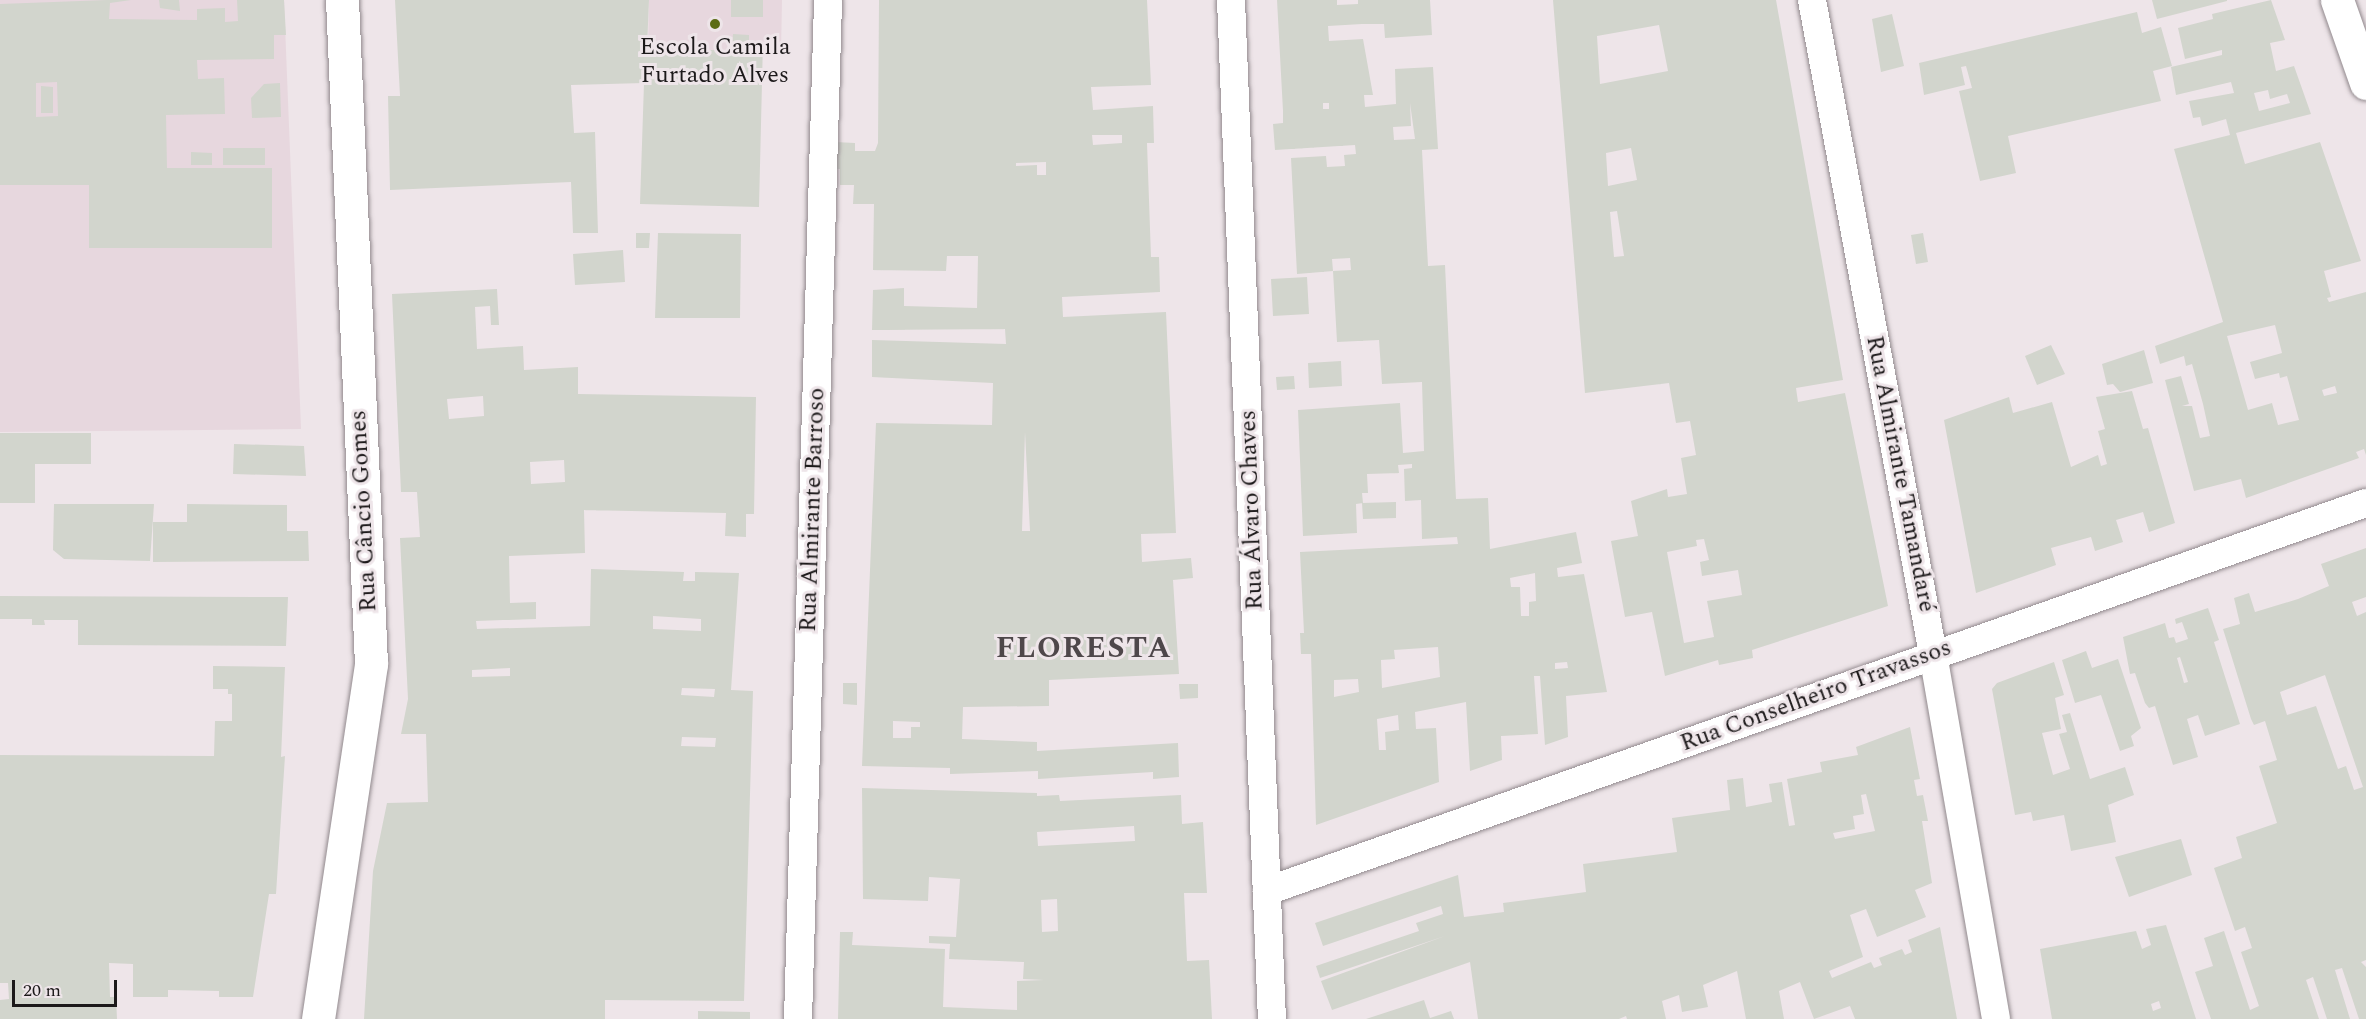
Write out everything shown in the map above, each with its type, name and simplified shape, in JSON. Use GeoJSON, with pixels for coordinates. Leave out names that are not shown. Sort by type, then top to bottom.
{"type":"FeatureCollection","features":[{"type":"Feature","properties":{"kind":"street","name":"Rua Câncio Gomes"},"geometry":{"type":"LineString","coordinates":[[318,1019],[371,664],[342,0]]}},
{"type":"Feature","properties":{"kind":"street","name":"Rua Almirante Barroso"},"geometry":{"type":"LineString","coordinates":[[798,1019],[828,0]]}},
{"type":"Feature","properties":{"kind":"street","name":"Rua Álvaro Chaves"},"geometry":{"type":"LineString","coordinates":[[1231,0],[1272,1019]]}},
{"type":"Feature","properties":{"kind":"street","name":"Rua Almirante Tamandaré"},"geometry":{"type":"LineString","coordinates":[[1812,0],[1933,654],[1996,1019]]}},
{"type":"Feature","properties":{"kind":"street"},"geometry":{"type":"LineString","coordinates":[[2337,0],[2366,83]]}},
{"type":"Feature","properties":{"kind":"street","name":"Rua Conselheiro Travassos"},"geometry":{"type":"LineString","coordinates":[[1267,891],[2366,503]]}},
{"type":"Feature","properties":{"kind":"shaded area"},"geometry":{"type":"Polygon","coordinates":[[[0,0],[284,0],[301,429],[0,432],[0,0]]]}},
{"type":"Feature","properties":{"kind":"shaded area","name":"Escola Camila Furtado Alves"},"geometry":{"type":"Polygon","coordinates":[[[649,0],[782,0],[781,52],[648,48],[649,0]]]}},
{"type":"Feature","properties":{"kind":"building"},"geometry":{"type":"Polygon","coordinates":[[[131,0],[110,3],[109,19],[197,20],[197,9],[225,8],[225,22],[238,21],[237,0],[284,0],[286,35],[274,35],[274,59],[197,60],[198,79],[224,78],[225,114],[166,115],[167,168],[272,168],[272,248],[89,248],[89,185],[0,185],[0,4],[131,0]],[[57,82],[36,83],[36,117],[58,116],[57,82]]]}},
{"type":"Feature","properties":{"kind":"building"},"geometry":{"type":"Polygon","coordinates":[[[159,0],[179,0],[180,11],[160,8],[159,0]]]}},
{"type":"Feature","properties":{"kind":"building"},"geometry":{"type":"Polygon","coordinates":[[[395,0],[649,0],[647,48],[745,51],[746,47],[732,46],[733,34],[749,35],[749,41],[763,41],[759,207],[640,204],[644,83],[571,85],[574,133],[595,132],[598,233],[573,233],[571,182],[390,190],[388,96],[400,96],[395,0]]]}},
{"type":"Feature","properties":{"kind":"building"},"geometry":{"type":"Polygon","coordinates":[[[731,0],[763,0],[763,17],[731,17],[731,0]]]}},
{"type":"Feature","properties":{"kind":"building"},"geometry":{"type":"Polygon","coordinates":[[[879,0],[1147,0],[1151,85],[1091,87],[1093,110],[1153,106],[1154,143],[1147,143],[1151,257],[1159,257],[1160,292],[1062,297],[1063,317],[1166,312],[1176,533],[1141,534],[1142,562],[1191,558],[1193,578],[1173,580],[1179,674],[1049,680],[1049,706],[963,707],[962,739],[1037,742],[1037,751],[1178,743],[1179,777],[1153,779],[1153,772],[1038,779],[1038,771],[950,774],[950,768],[862,766],[876,423],[992,425],[993,383],[872,377],[872,340],[1006,344],[1005,329],[872,330],[873,290],[904,288],[904,306],[977,308],[978,256],[947,256],[946,271],[873,270],[874,204],[853,204],[854,185],[840,185],[840,169],[834,169],[835,142],[855,143],[855,151],[875,151],[878,143],[879,0]],[[1092,135],[1093,145],[1122,143],[1122,135],[1092,135]],[[1046,162],[1016,163],[1016,166],[1037,165],[1037,175],[1046,175],[1046,162]],[[1025,432],[1022,531],[1030,531],[1025,432]],[[893,721],[893,738],[911,738],[911,727],[920,727],[920,722],[893,721]]]}},
{"type":"Feature","properties":{"kind":"building"},"geometry":{"type":"Polygon","coordinates":[[[1277,0],[1337,0],[1337,5],[1358,4],[1358,0],[1430,0],[1432,35],[1385,38],[1384,24],[1362,24],[1328,26],[1329,41],[1363,39],[1373,95],[1364,95],[1365,107],[1396,104],[1395,69],[1433,67],[1438,149],[1422,150],[1428,266],[1445,265],[1456,499],[1488,498],[1490,549],[1576,532],[1582,563],[1557,568],[1558,577],[1584,574],[1607,692],[1566,696],[1568,737],[1545,745],[1540,676],[1534,676],[1538,734],[1501,736],[1502,760],[1470,771],[1466,702],[1415,712],[1416,729],[1436,728],[1439,782],[1316,825],[1311,654],[1301,654],[1300,633],[1304,633],[1300,552],[1458,544],[1457,537],[1422,539],[1421,500],[1405,501],[1404,469],[1412,468],[1412,464],[1398,465],[1399,473],[1367,474],[1368,493],[1362,493],[1363,503],[1356,504],[1357,533],[1303,536],[1298,410],[1400,403],[1403,453],[1424,451],[1422,382],[1382,384],[1379,340],[1337,342],[1333,271],[1297,274],[1291,158],[1326,156],[1327,167],[1345,166],[1344,155],[1356,154],[1355,145],[1275,150],[1273,124],[1283,123],[1277,0]],[[1323,103],[1323,109],[1329,109],[1329,103],[1323,103]],[[1410,103],[1411,126],[1393,127],[1394,140],[1415,139],[1410,103]],[[1350,258],[1332,259],[1333,271],[1351,270],[1350,258]],[[1535,573],[1510,578],[1511,587],[1520,587],[1521,616],[1529,616],[1529,602],[1536,601],[1535,573]],[[1438,647],[1394,650],[1395,659],[1381,660],[1382,688],[1440,677],[1438,647]],[[1567,662],[1555,663],[1555,669],[1568,668],[1567,662]],[[1358,679],[1334,680],[1334,697],[1359,692],[1358,679]],[[1398,715],[1377,719],[1379,750],[1386,750],[1385,732],[1399,730],[1398,715]]]}},
{"type":"Feature","properties":{"kind":"building"},"geometry":{"type":"Polygon","coordinates":[[[1553,0],[1776,0],[1843,380],[1796,388],[1798,402],[1845,393],[1888,606],[1752,650],[1753,658],[1719,665],[1718,660],[1665,676],[1652,612],[1625,617],[1611,541],[1638,536],[1631,501],[1667,489],[1668,497],[1687,494],[1681,458],[1696,455],[1690,421],[1676,423],[1669,383],[1585,393],[1553,0]],[[1659,25],[1597,36],[1600,84],[1668,71],[1659,25]],[[1631,148],[1606,153],[1608,186],[1637,180],[1631,148]],[[1617,211],[1610,212],[1614,257],[1624,256],[1617,211]],[[1704,539],[1696,540],[1697,546],[1667,552],[1684,643],[1714,637],[1707,601],[1742,595],[1738,570],[1702,576],[1700,562],[1709,560],[1704,539]]]}},
{"type":"Feature","properties":{"kind":"building"},"geometry":{"type":"Polygon","coordinates":[[[2152,0],[2227,0],[2227,1],[2157,19],[2152,0]]]}},
{"type":"Feature","properties":{"kind":"building"},"geometry":{"type":"Polygon","coordinates":[[[2271,0],[2285,40],[2270,43],[2276,71],[2294,66],[2311,114],[2236,133],[2245,164],[2320,142],[2361,261],[2324,271],[2331,297],[2327,298],[2329,302],[2366,292],[2366,455],[2364,449],[2356,452],[2359,458],[2246,498],[2241,479],[2194,491],[2165,380],[2181,376],[2189,404],[2182,406],[2192,406],[2200,438],[2210,436],[2203,404],[2192,364],[2186,366],[2184,356],[2160,364],[2155,346],[2223,322],[2174,149],[2230,135],[2226,119],[2202,126],[2200,117],[2193,118],[2189,101],[2234,93],[2231,82],[2176,95],[2171,67],[2222,55],[2222,50],[2185,59],[2178,28],[2213,19],[2212,14],[2271,0]],[[2268,90],[2254,93],[2259,111],[2290,103],[2287,94],[2270,99],[2268,90]],[[2275,325],[2227,336],[2248,410],[2272,403],[2278,425],[2299,420],[2287,376],[2280,378],[2279,373],[2255,379],[2250,362],[2282,353],[2275,325]],[[2335,386],[2322,390],[2324,396],[2337,393],[2335,386]]]}},
{"type":"Feature","properties":{"kind":"building"},"geometry":{"type":"Polygon","coordinates":[[[2137,12],[2142,33],[2161,27],[2172,66],[2153,71],[2161,101],[2008,136],[2016,173],[1980,181],[1959,91],[1972,88],[1966,66],[1961,67],[1965,85],[1924,95],[1919,63],[2137,12]]]}},
{"type":"Feature","properties":{"kind":"building"},"geometry":{"type":"Polygon","coordinates":[[[1892,14],[1904,66],[1881,72],[1872,19],[1892,14]]]}},
{"type":"Feature","properties":{"kind":"building"},"geometry":{"type":"Polygon","coordinates":[[[280,83],[281,117],[252,118],[251,98],[264,84],[280,83]]]}},
{"type":"Feature","properties":{"kind":"building"},"geometry":{"type":"Polygon","coordinates":[[[41,86],[53,87],[53,113],[41,113],[41,86]]]}},
{"type":"Feature","properties":{"kind":"building"},"geometry":{"type":"Polygon","coordinates":[[[223,148],[265,148],[265,165],[223,165],[223,148]]]}},
{"type":"Feature","properties":{"kind":"building"},"geometry":{"type":"Polygon","coordinates":[[[191,152],[212,153],[212,165],[191,165],[191,152]]]}},
{"type":"Feature","properties":{"kind":"building"},"geometry":{"type":"Polygon","coordinates":[[[636,233],[650,233],[649,248],[636,248],[636,233]]]}},
{"type":"Feature","properties":{"kind":"building"},"geometry":{"type":"Polygon","coordinates":[[[658,233],[741,234],[740,318],[655,318],[658,233]]]}},
{"type":"Feature","properties":{"kind":"building"},"geometry":{"type":"Polygon","coordinates":[[[1923,233],[1928,262],[1916,264],[1911,235],[1923,233]]]}},
{"type":"Feature","properties":{"kind":"building"},"geometry":{"type":"Polygon","coordinates":[[[623,250],[625,282],[575,285],[573,254],[623,250]]]}},
{"type":"Feature","properties":{"kind":"building"},"geometry":{"type":"Polygon","coordinates":[[[1307,277],[1309,314],[1273,316],[1271,279],[1307,277]]]}},
{"type":"Feature","properties":{"kind":"building"},"geometry":{"type":"Polygon","coordinates":[[[497,289],[499,325],[491,325],[490,306],[475,307],[477,349],[523,346],[524,370],[578,367],[578,394],[756,397],[754,514],[746,514],[746,537],[725,536],[726,513],[584,510],[585,553],[509,556],[510,603],[536,602],[536,619],[476,621],[477,629],[590,626],[591,569],[684,572],[683,581],[695,581],[695,572],[739,573],[731,690],[753,691],[744,1001],[605,1000],[605,1019],[364,1019],[373,871],[387,803],[428,802],[426,734],[401,734],[408,699],[400,538],[420,537],[417,492],[401,492],[392,294],[497,289]],[[483,396],[447,399],[449,419],[484,416],[483,396]],[[564,460],[530,462],[531,484],[565,482],[564,460]],[[653,616],[653,629],[701,631],[701,619],[653,616]],[[510,668],[472,670],[472,677],[510,676],[510,668]],[[682,688],[681,695],[714,697],[715,689],[682,688]],[[682,737],[681,746],[715,747],[716,738],[682,737]]]}},
{"type":"Feature","properties":{"kind":"building"},"geometry":{"type":"Polygon","coordinates":[[[2051,345],[2065,374],[2037,385],[2025,356],[2051,345]]]}},
{"type":"Feature","properties":{"kind":"building"},"geometry":{"type":"Polygon","coordinates":[[[2144,350],[2153,383],[2120,392],[2113,384],[2107,385],[2102,364],[2144,350]]]}},
{"type":"Feature","properties":{"kind":"building"},"geometry":{"type":"Polygon","coordinates":[[[1341,361],[1342,386],[1309,388],[1308,363],[1341,361]]]}},
{"type":"Feature","properties":{"kind":"building"},"geometry":{"type":"Polygon","coordinates":[[[1294,376],[1295,389],[1277,390],[1276,377],[1294,376]]]}},
{"type":"Feature","properties":{"kind":"building"},"geometry":{"type":"Polygon","coordinates":[[[2132,391],[2143,429],[2148,428],[2175,523],[2149,532],[2143,512],[2116,520],[2123,542],[2095,551],[2091,537],[2051,548],[2056,565],[1976,593],[1944,420],[2009,397],[2013,413],[2052,402],[2071,467],[2098,455],[2101,466],[2107,464],[2098,431],[2105,429],[2096,397],[2132,391]]]}},
{"type":"Feature","properties":{"kind":"building"},"geometry":{"type":"Polygon","coordinates":[[[0,433],[91,433],[91,464],[35,464],[35,503],[0,503],[0,433]]]}},
{"type":"Feature","properties":{"kind":"building"},"geometry":{"type":"Polygon","coordinates":[[[234,444],[304,446],[306,476],[233,474],[234,444]]]}},
{"type":"Feature","properties":{"kind":"building"},"geometry":{"type":"Polygon","coordinates":[[[1396,502],[1396,518],[1363,519],[1362,503],[1396,502]]]}},
{"type":"Feature","properties":{"kind":"building"},"geometry":{"type":"Polygon","coordinates":[[[54,504],[154,504],[150,561],[64,559],[53,550],[54,504]]]}},
{"type":"Feature","properties":{"kind":"building"},"geometry":{"type":"Polygon","coordinates":[[[187,504],[287,505],[287,531],[308,531],[309,561],[153,562],[153,522],[187,522],[187,504]]]}},
{"type":"Feature","properties":{"kind":"building"},"geometry":{"type":"Polygon","coordinates":[[[2366,548],[2366,597],[2352,602],[2357,616],[2366,612],[2366,960],[2361,962],[2366,967],[2366,1019],[2359,1019],[2342,968],[2335,970],[2350,1019],[2327,1019],[2313,977],[2306,980],[2319,1019],[2211,1019],[2195,972],[2213,966],[2204,938],[2224,931],[2250,1010],[2259,1006],[2241,952],[2252,948],[2245,927],[2235,931],[2214,868],[2242,858],[2236,837],[2277,823],[2259,766],[2277,760],[2265,721],[2254,725],[2251,719],[2223,629],[2240,624],[2234,598],[2249,593],[2255,612],[2298,599],[2329,586],[2321,564],[2366,548]],[[2325,675],[2280,692],[2287,715],[2316,706],[2338,769],[2346,766],[2354,790],[2363,787],[2325,675]]]}},
{"type":"Feature","properties":{"kind":"building"},"geometry":{"type":"Polygon","coordinates":[[[0,596],[288,597],[286,646],[78,645],[78,620],[44,620],[45,625],[32,625],[32,619],[0,619],[0,596]]]}},
{"type":"Feature","properties":{"kind":"building"},"geometry":{"type":"Polygon","coordinates":[[[2208,608],[2219,640],[2214,642],[2240,724],[2205,736],[2198,715],[2187,719],[2198,757],[2173,765],[2155,706],[2149,708],[2145,703],[2135,673],[2130,674],[2123,637],[2165,623],[2169,638],[2174,637],[2176,643],[2188,639],[2182,622],[2176,624],[2175,619],[2208,608]],[[2180,657],[2177,658],[2184,683],[2188,682],[2180,657]]]}},
{"type":"Feature","properties":{"kind":"building"},"geometry":{"type":"Polygon","coordinates":[[[2086,651],[2092,668],[2118,659],[2141,728],[2131,736],[2134,746],[2120,751],[2101,695],[2075,703],[2062,660],[2086,651]]]}},
{"type":"Feature","properties":{"kind":"building"},"geometry":{"type":"Polygon","coordinates":[[[2054,662],[2064,695],[2055,698],[2061,729],[2042,733],[2053,775],[2070,769],[2059,734],[2067,732],[2062,715],[2070,713],[2090,779],[2125,767],[2134,795],[2108,805],[2116,842],[2071,851],[2064,815],[2033,821],[2031,812],[2015,815],[1992,689],[1997,683],[2054,662]]]}},
{"type":"Feature","properties":{"kind":"building"},"geometry":{"type":"Polygon","coordinates":[[[213,666],[285,667],[281,757],[285,756],[276,894],[269,894],[253,997],[219,997],[219,991],[168,990],[168,997],[133,997],[133,964],[109,963],[110,997],[116,997],[117,1019],[0,1019],[0,1000],[9,999],[8,983],[0,983],[0,755],[214,756],[215,721],[232,721],[232,694],[228,694],[228,689],[213,689],[213,666]]]}},
{"type":"Feature","properties":{"kind":"building"},"geometry":{"type":"Polygon","coordinates":[[[843,683],[857,683],[857,705],[843,704],[843,683]]]}},
{"type":"Feature","properties":{"kind":"building"},"geometry":{"type":"Polygon","coordinates":[[[1179,684],[1198,684],[1198,698],[1180,699],[1179,684]]]}},
{"type":"Feature","properties":{"kind":"building"},"geometry":{"type":"Polygon","coordinates":[[[1910,727],[1920,779],[1914,780],[1917,796],[1923,795],[1928,821],[1922,821],[1932,883],[1915,890],[1926,917],[1877,937],[1866,909],[1850,915],[1863,957],[1829,971],[1832,978],[1871,962],[1874,968],[1882,965],[1879,958],[1902,949],[1905,955],[1912,952],[1908,940],[1940,927],[1957,1019],[1855,1019],[1850,1006],[1814,1019],[1800,982],[1779,991],[1784,1019],[1746,1019],[1737,971],[1703,985],[1708,1007],[1682,1012],[1679,995],[1662,1001],[1666,1019],[1627,1019],[1626,1016],[1619,1019],[1478,1019],[1470,962],[1332,1010],[1321,981],[1445,936],[1320,978],[1316,966],[1419,931],[1416,923],[1443,914],[1441,906],[1323,946],[1315,923],[1458,875],[1464,917],[1504,912],[1503,903],[1586,892],[1583,864],[1677,852],[1672,818],[1730,810],[1727,780],[1743,778],[1746,807],[1772,802],[1769,784],[1782,782],[1789,826],[1795,825],[1787,779],[1822,772],[1820,762],[1858,755],[1856,747],[1910,727]],[[1866,794],[1861,795],[1864,814],[1853,816],[1855,829],[1833,833],[1835,839],[1875,831],[1866,794]]]}},
{"type":"Feature","properties":{"kind":"building"},"geometry":{"type":"Polygon","coordinates":[[[862,788],[1037,793],[1037,796],[1059,795],[1060,801],[1181,795],[1182,824],[1203,822],[1207,893],[1184,893],[1187,961],[1209,960],[1212,1019],[838,1019],[840,932],[853,932],[852,945],[945,949],[943,1007],[1017,1010],[1017,981],[1044,980],[1023,979],[1024,962],[949,959],[950,944],[929,943],[929,936],[956,937],[960,879],[929,877],[928,901],[863,899],[862,788]],[[1134,826],[1037,832],[1038,846],[1135,841],[1134,826]],[[1057,899],[1041,900],[1042,932],[1058,931],[1057,899]]]}},
{"type":"Feature","properties":{"kind":"building"},"geometry":{"type":"Polygon","coordinates":[[[2181,839],[2192,875],[2129,897],[2115,857],[2181,839]]]}},
{"type":"Feature","properties":{"kind":"building"},"geometry":{"type":"Polygon","coordinates":[[[2166,925],[2196,1019],[2052,1019],[2040,949],[2136,931],[2142,949],[2151,945],[2146,929],[2166,925]],[[2159,1001],[2151,1004],[2153,1011],[2161,1008],[2159,1001]]]}},
{"type":"Feature","properties":{"kind":"building"},"geometry":{"type":"Polygon","coordinates":[[[1424,1000],[1430,1018],[1451,1011],[1454,1019],[1366,1019],[1424,1000]]]}},
{"type":"Feature","properties":{"kind":"building"},"geometry":{"type":"Polygon","coordinates":[[[698,1011],[750,1012],[750,1019],[698,1019],[698,1011]]]}},
{"type":"Feature","properties":{"kind":"place","name":"Escola Camila Furtado Alves"},"geometry":{"type":"Point","coordinates":[715,24]}},
{"type":"Feature","properties":{"kind":"district","name":"FLORESTA"},"geometry":{"type":"Point","coordinates":[1084,648]}}]}
